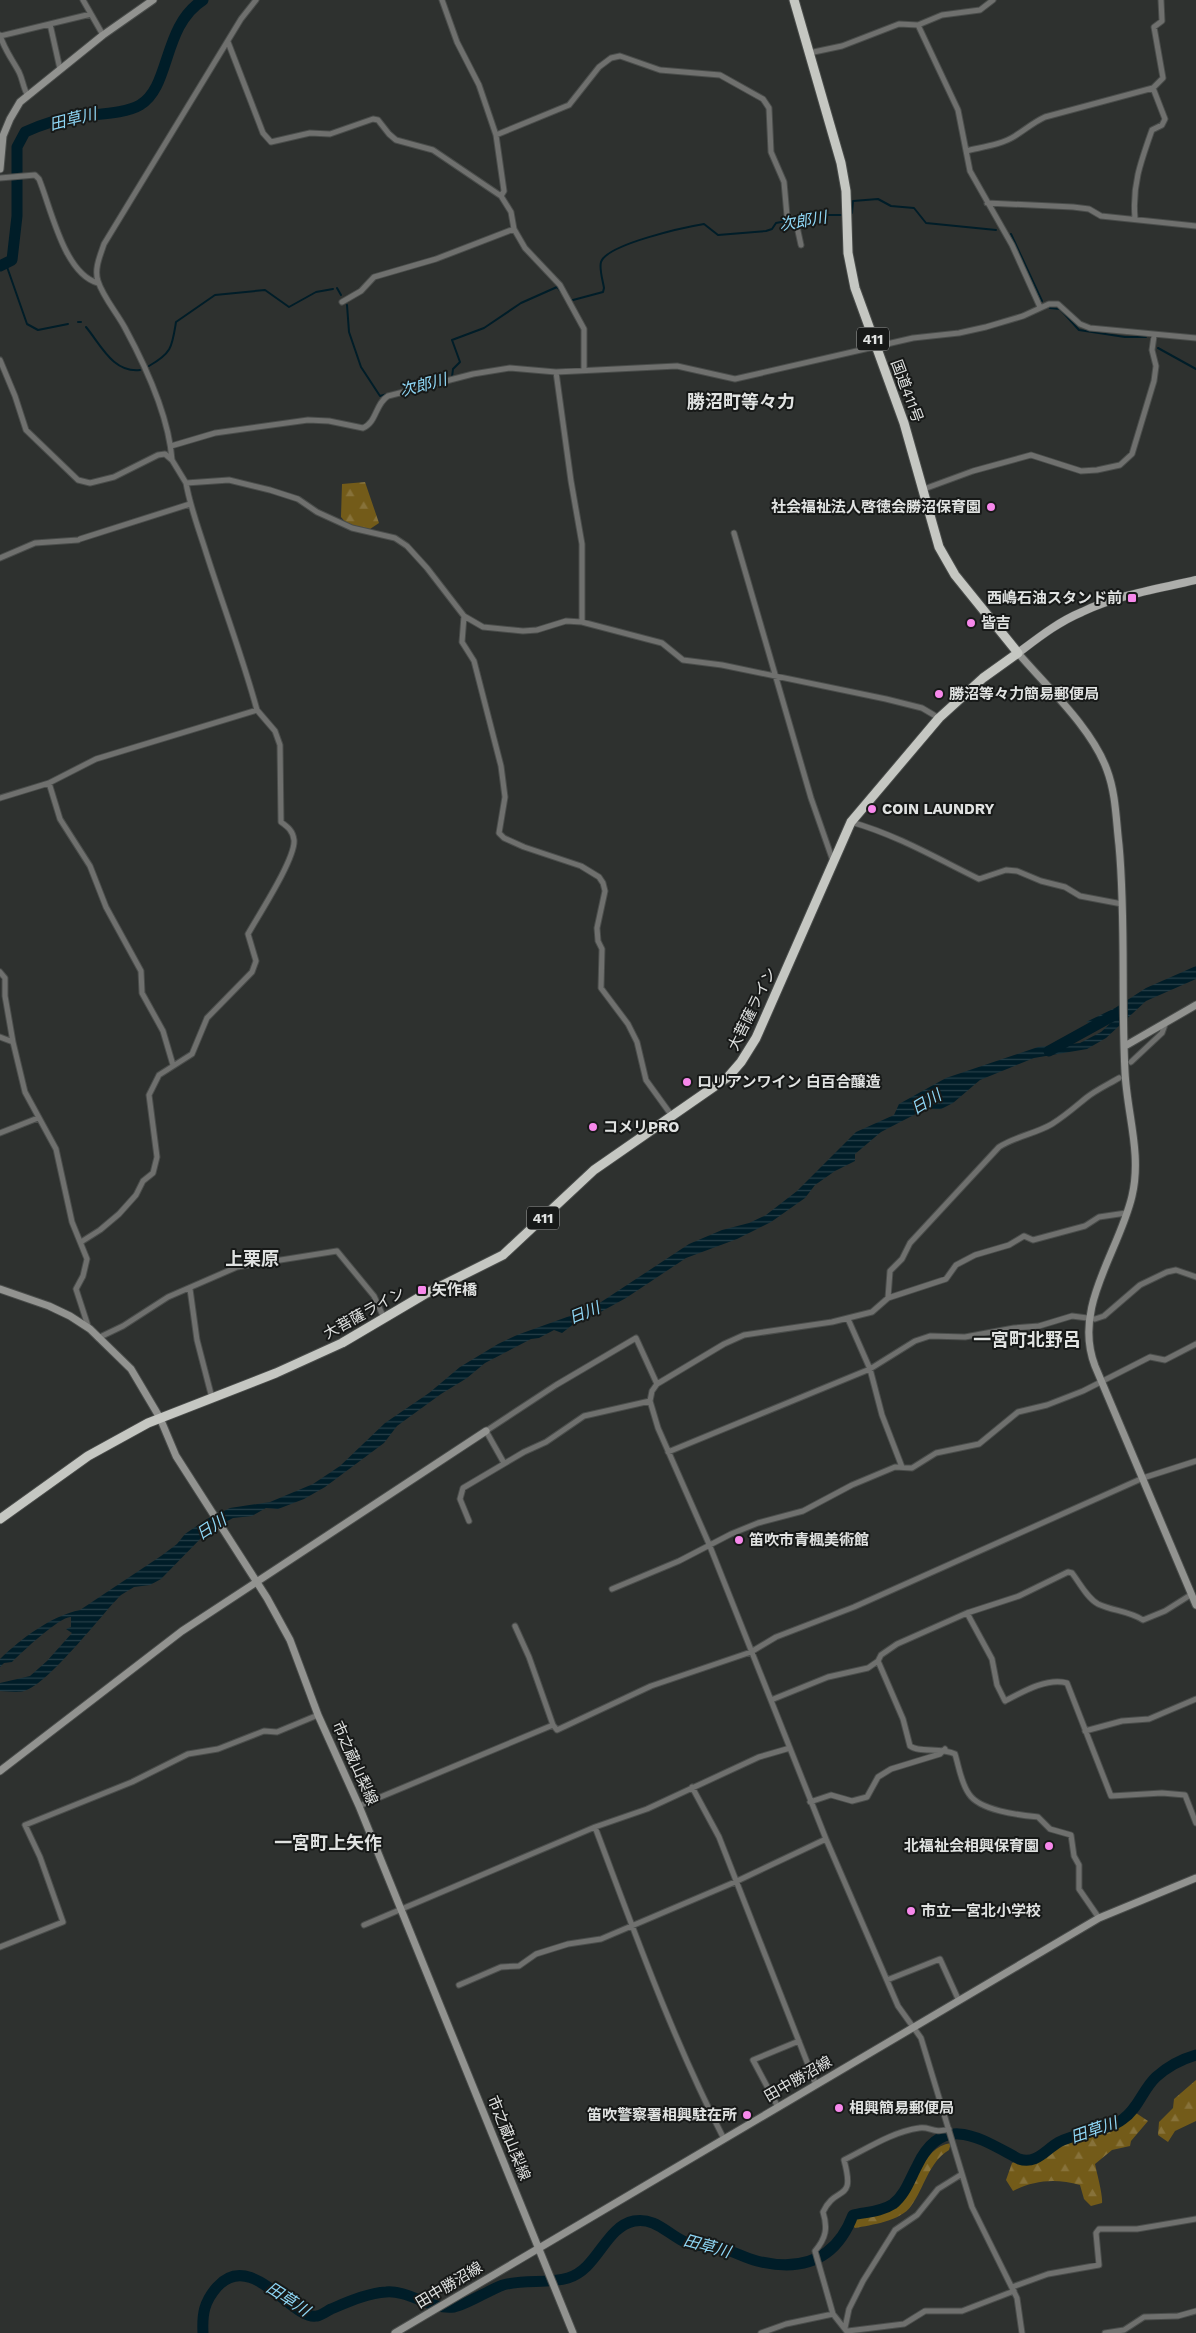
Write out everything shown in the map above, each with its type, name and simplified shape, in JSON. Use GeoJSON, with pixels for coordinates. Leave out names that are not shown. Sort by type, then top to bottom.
{"type":"FeatureCollection","features":[{"type":"Feature","properties":{"kind":"highway","name":"国道411号"},"geometry":{"type":"LineString","coordinates":[[794,0],[844,181],[848,253],[852,278],[904,423],[924,489],[934,533],[944,559],[1018,653]]}},
{"type":"Feature","properties":{"kind":"highway","name":"大菩薩ライン"},"geometry":{"type":"LineString","coordinates":[[0,1519],[88,1456],[160,1418],[342,1343],[384,1318],[512,1249],[594,1170],[722,1081],[749,1052],[850,822],[939,718],[983,678],[1018,653]]}},
{"type":"Feature","properties":{"kind":"main road"},"geometry":{"type":"LineString","coordinates":[[0,168],[6,128],[17,107],[60,69],[153,0]]}},
{"type":"Feature","properties":{"kind":"main road"},"geometry":{"type":"LineString","coordinates":[[1196,580],[1132,595],[1083,611],[1053,627],[1018,653],[1093,743],[1107,768],[1115,806],[1122,904],[1125,1073],[1136,1163],[1132,1198],[1089,1317],[1088,1338],[1090,1354],[1196,1605]]}},
{"type":"Feature","properties":{"kind":"main road"},"geometry":{"type":"LineString","coordinates":[[1124,1046],[1166,1020],[1196,1005]]}},
{"type":"Feature","properties":{"kind":"main road","name":"市之蔵山梨線"},"geometry":{"type":"LineString","coordinates":[[0,1289],[61,1311],[90,1330],[131,1369],[160,1418],[176,1456],[290,1640],[318,1715],[359,1806],[573,2333]]}},
{"type":"Feature","properties":{"kind":"main road"},"geometry":{"type":"LineString","coordinates":[[0,1771],[182,1631],[486,1431]]}},
{"type":"Feature","properties":{"kind":"main road","name":"田中勝沼線"},"geometry":{"type":"LineString","coordinates":[[395,2333],[1099,1918],[1196,1878]]}},
{"type":"Feature","properties":{"kind":"street"},"geometry":{"type":"LineString","coordinates":[[83,0],[104,35]]}},
{"type":"Feature","properties":{"kind":"street"},"geometry":{"type":"LineString","coordinates":[[172,460],[171,446],[140,355],[98,282],[97,265],[104,244],[245,14],[256,0]]}},
{"type":"Feature","properties":{"kind":"street"},"geometry":{"type":"LineString","coordinates":[[442,0],[458,42],[479,85],[496,135],[504,191],[501,196]]}},
{"type":"Feature","properties":{"kind":"street"},"geometry":{"type":"LineString","coordinates":[[809,53],[842,46],[892,26],[918,25],[942,15],[980,10],[994,0]]}},
{"type":"Feature","properties":{"kind":"street"},"geometry":{"type":"LineString","coordinates":[[966,152],[1000,143],[1015,136],[1033,122],[1046,117],[1153,88],[1163,78],[1154,27],[1162,21],[1161,0]]}},
{"type":"Feature","properties":{"kind":"street"},"geometry":{"type":"LineString","coordinates":[[28,96],[23,88],[20,74],[6,52],[0,36],[91,14]]}},
{"type":"Feature","properties":{"kind":"street"},"geometry":{"type":"LineString","coordinates":[[50,24],[60,69]]}},
{"type":"Feature","properties":{"kind":"street"},"geometry":{"type":"LineString","coordinates":[[918,25],[958,110],[970,171],[1012,245],[1040,307]]}},
{"type":"Feature","properties":{"kind":"street"},"geometry":{"type":"LineString","coordinates":[[228,42],[263,133],[271,142],[310,133],[330,134],[373,119],[378,120],[396,140],[434,150],[501,196],[511,212],[514,229],[525,248],[560,285],[584,328],[584,370]]}},
{"type":"Feature","properties":{"kind":"street"},"geometry":{"type":"LineString","coordinates":[[496,135],[569,105],[599,67],[611,58],[620,56],[660,70],[720,74],[763,98],[769,108],[771,152],[784,182],[787,216],[796,222],[801,244]]}},
{"type":"Feature","properties":{"kind":"street"},"geometry":{"type":"LineString","coordinates":[[1135,218],[1133,202],[1136,174],[1152,130],[1162,125],[1165,120],[1153,88]]}},
{"type":"Feature","properties":{"kind":"street"},"geometry":{"type":"LineString","coordinates":[[0,178],[35,175],[39,179],[57,226],[60,242],[80,272],[88,280],[98,282]]}},
{"type":"Feature","properties":{"kind":"street"},"geometry":{"type":"LineString","coordinates":[[987,203],[1073,207],[1089,209],[1101,216],[1135,218],[1196,226]]}},
{"type":"Feature","properties":{"kind":"street"},"geometry":{"type":"LineString","coordinates":[[342,302],[361,291],[374,277],[436,258],[514,229]]}},
{"type":"Feature","properties":{"kind":"street"},"geometry":{"type":"LineString","coordinates":[[171,446],[215,433],[308,420],[329,420],[363,428],[373,421],[380,400],[388,396],[473,374],[510,368],[556,372],[677,366],[735,379],[913,338],[959,333],[986,327],[1023,316],[1040,307],[1058,304],[1080,324],[1090,328],[1154,336],[1196,338]]}},
{"type":"Feature","properties":{"kind":"street"},"geometry":{"type":"LineString","coordinates":[[924,489],[973,471],[1031,455],[1081,471],[1097,470],[1120,464],[1132,454],[1154,381],[1156,366],[1152,350],[1154,336]]}},
{"type":"Feature","properties":{"kind":"street"},"geometry":{"type":"LineString","coordinates":[[0,360],[26,430],[78,480],[90,483],[114,477],[158,455],[165,454],[172,460],[186,483],[190,504],[230,626],[243,658],[258,710],[275,731],[280,745],[281,822],[290,828],[294,842],[288,861],[248,934],[256,961],[252,972],[207,1018],[192,1054],[159,1075],[150,1095],[157,1157],[152,1173],[143,1181],[136,1195],[119,1214],[100,1230],[81,1242]]}},
{"type":"Feature","properties":{"kind":"street"},"geometry":{"type":"LineString","coordinates":[[556,372],[570,481],[582,544],[582,622]]}},
{"type":"Feature","properties":{"kind":"street"},"geometry":{"type":"LineString","coordinates":[[186,483],[229,480],[270,490],[298,499],[317,512],[352,528],[395,538],[407,546],[427,568],[464,616],[483,627],[523,631],[537,630],[566,622],[582,622],[662,643],[683,660],[776,676],[922,708],[939,718]]}},
{"type":"Feature","properties":{"kind":"street"},"geometry":{"type":"LineString","coordinates":[[0,558],[35,543],[79,540],[190,504]]}},
{"type":"Feature","properties":{"kind":"street"},"geometry":{"type":"LineString","coordinates":[[734,532],[811,798],[833,862]]}},
{"type":"Feature","properties":{"kind":"street"},"geometry":{"type":"LineString","coordinates":[[464,616],[462,642],[474,661],[501,766],[504,797],[499,833],[504,838],[524,847],[581,866],[600,877],[605,891],[598,928],[598,942],[602,949],[601,988],[628,1024],[637,1042],[646,1080],[672,1116]]}},
{"type":"Feature","properties":{"kind":"street"},"geometry":{"type":"LineString","coordinates":[[0,798],[48,783],[96,759],[258,710]]}},
{"type":"Feature","properties":{"kind":"street"},"geometry":{"type":"LineString","coordinates":[[48,783],[60,819],[90,866],[106,907],[141,971],[142,992],[163,1031],[173,1065]]}},
{"type":"Feature","properties":{"kind":"street"},"geometry":{"type":"LineString","coordinates":[[850,822],[881,830],[979,879],[1006,870],[1017,871],[1041,881],[1065,887],[1080,896],[1122,904]]}},
{"type":"Feature","properties":{"kind":"street"},"geometry":{"type":"LineString","coordinates":[[0,972],[5,978],[4,996],[25,1092],[56,1149],[72,1222],[86,1259],[86,1266],[76,1289],[90,1330]]}},
{"type":"Feature","properties":{"kind":"street"},"geometry":{"type":"LineString","coordinates":[[1131,1062],[1162,1034],[1166,1020]]}},
{"type":"Feature","properties":{"kind":"street"},"geometry":{"type":"LineString","coordinates":[[0,1037],[13,1042]]}},
{"type":"Feature","properties":{"kind":"street"},"geometry":{"type":"LineString","coordinates":[[888,1298],[890,1271],[902,1259],[910,1243],[999,1147],[1011,1139],[1036,1133],[1052,1124],[1078,1107],[1087,1098],[1120,1078]]}},
{"type":"Feature","properties":{"kind":"street"},"geometry":{"type":"LineString","coordinates":[[0,1133],[38,1118]]}},
{"type":"Feature","properties":{"kind":"street"},"geometry":{"type":"LineString","coordinates":[[1022,2333],[1013,2289],[972,2207],[921,2038],[898,2006],[810,1802],[709,1544],[668,1452],[650,1401],[652,1391],[657,1384],[724,1344],[744,1335],[848,1319],[872,1312],[888,1298],[946,1279],[956,1265],[975,1255],[1009,1245],[1024,1236],[1033,1240],[1086,1226],[1099,1216],[1126,1213]]}},
{"type":"Feature","properties":{"kind":"street"},"geometry":{"type":"LineString","coordinates":[[98,1338],[123,1326],[168,1297],[245,1265],[337,1251],[374,1296],[384,1318]]}},
{"type":"Feature","properties":{"kind":"street"},"geometry":{"type":"LineString","coordinates":[[668,1452],[870,1369],[915,1341],[930,1336],[965,1337],[1014,1328],[1039,1326],[1072,1316],[1095,1319],[1104,1316],[1140,1285],[1166,1272],[1176,1270],[1196,1277]]}},
{"type":"Feature","properties":{"kind":"street"},"geometry":{"type":"LineString","coordinates":[[190,1289],[197,1340],[212,1398]]}},
{"type":"Feature","properties":{"kind":"street"},"geometry":{"type":"LineString","coordinates":[[848,1319],[870,1369],[882,1415],[902,1467]]}},
{"type":"Feature","properties":{"kind":"street"},"geometry":{"type":"LineString","coordinates":[[504,1463],[486,1431],[556,1385],[636,1338],[657,1384]]}},
{"type":"Feature","properties":{"kind":"street"},"geometry":{"type":"LineString","coordinates":[[612,1589],[679,1561],[709,1544],[758,1523],[803,1511],[852,1485],[895,1467],[912,1468],[936,1453],[979,1444],[1018,1412],[1047,1405],[1083,1391],[1101,1380],[1150,1357],[1165,1360],[1196,1344]]}},
{"type":"Feature","properties":{"kind":"street"},"geometry":{"type":"LineString","coordinates":[[469,1521],[460,1499],[463,1488],[504,1463],[546,1442],[584,1416],[650,1401]]}},
{"type":"Feature","properties":{"kind":"street"},"geometry":{"type":"LineString","coordinates":[[515,1626],[529,1657],[552,1725],[557,1730],[651,1686],[751,1652],[776,1637],[854,1607],[1143,1478],[1196,1461]]}},
{"type":"Feature","properties":{"kind":"street"},"geometry":{"type":"LineString","coordinates":[[771,1700],[828,1677],[868,1668],[878,1661],[881,1655],[897,1644],[967,1613],[1019,1596],[1068,1572],[1072,1572],[1091,1599],[1098,1604],[1125,1611],[1144,1620],[1165,1611],[1192,1594]]}},
{"type":"Feature","properties":{"kind":"street"},"geometry":{"type":"LineString","coordinates":[[967,1613],[992,1659],[997,1685],[1005,1700],[1033,1688],[1060,1680],[1067,1683],[1084,1731],[1094,1747],[1111,1796],[1162,1793],[1185,1795],[1196,1822]]}},
{"type":"Feature","properties":{"kind":"street"},"geometry":{"type":"LineString","coordinates":[[878,1661],[903,1719],[910,1746],[919,1749],[945,1749],[955,1754],[962,1781],[973,1799],[988,1806],[1024,1817],[1038,1817],[1050,1829],[1071,1835],[1074,1856],[1079,1865],[1079,1889],[1099,1918]]}},
{"type":"Feature","properties":{"kind":"street"},"geometry":{"type":"LineString","coordinates":[[1084,1731],[1122,1722],[1148,1719],[1196,1699]]}},
{"type":"Feature","properties":{"kind":"street"},"geometry":{"type":"LineString","coordinates":[[0,1947],[63,1922],[40,1857],[25,1825],[132,1782],[188,1754],[218,1749],[264,1731],[278,1732],[318,1715]]}},
{"type":"Feature","properties":{"kind":"street"},"geometry":{"type":"LineString","coordinates":[[359,1806],[552,1725]]}},
{"type":"Feature","properties":{"kind":"street"},"geometry":{"type":"LineString","coordinates":[[364,1925],[595,1827],[647,1809],[759,1757],[790,1748]]}},
{"type":"Feature","properties":{"kind":"street"},"geometry":{"type":"LineString","coordinates":[[810,1802],[831,1795],[852,1801],[867,1797],[878,1777],[891,1769],[940,1754],[945,1749]]}},
{"type":"Feature","properties":{"kind":"street"},"geometry":{"type":"LineString","coordinates":[[692,1787],[719,1837],[816,2085]]}},
{"type":"Feature","properties":{"kind":"street"},"geometry":{"type":"LineString","coordinates":[[595,1827],[663,2010],[698,2091],[724,2139]]}},
{"type":"Feature","properties":{"kind":"street"},"geometry":{"type":"LineString","coordinates":[[460,1985],[501,1967],[519,1966],[536,1954],[568,1944],[601,1939],[735,1882],[826,1839]]}},
{"type":"Feature","properties":{"kind":"street"},"geometry":{"type":"LineString","coordinates":[[887,1980],[940,1959],[959,2001]]}},
{"type":"Feature","properties":{"kind":"street"},"geometry":{"type":"LineString","coordinates":[[778,2107],[753,2060],[799,2041]]}},
{"type":"Feature","properties":{"kind":"street"},"geometry":{"type":"LineString","coordinates":[[847,2331],[833,2314],[821,2267],[815,2252],[826,2232],[827,2226],[823,2212],[826,2206],[849,2185],[850,2180],[844,2160],[896,2134],[921,2127],[938,2133],[949,2131]]}},
{"type":"Feature","properties":{"kind":"street"},"geometry":{"type":"LineString","coordinates":[[847,2331],[849,2309],[863,2281],[895,2230],[918,2215],[938,2189],[962,2174]]}},
{"type":"Feature","properties":{"kind":"street"},"geometry":{"type":"LineString","coordinates":[[847,2331],[904,2324],[925,2311],[962,2311],[1048,2274],[1099,2265],[1096,2233],[1099,2229],[1137,2229],[1196,2219]]}},
{"type":"Feature","properties":{"kind":"street"},"geometry":{"type":"LineString","coordinates":[[1105,2333],[1124,2330],[1144,2317],[1178,2316],[1196,2311]]}},
{"type":"Feature","properties":{"kind":"street"},"geometry":{"type":"LineString","coordinates":[[761,2333],[786,2324],[833,2314]]}},
{"type":"Feature","properties":{"kind":"green space"},"geometry":{"type":"Polygon","coordinates":[[[365,482],[379,523],[370,529],[347,524],[341,517],[342,484],[365,482]]]}},
{"type":"Feature","properties":{"kind":"green space"},"geometry":{"type":"Polygon","coordinates":[[[1196,2080],[1196,2121],[1175,2131],[1168,2142],[1158,2135],[1159,2122],[1173,2108],[1174,2099],[1196,2080]]]}},
{"type":"Feature","properties":{"kind":"green space"},"geometry":{"type":"Polygon","coordinates":[[[1136,2113],[1148,2121],[1131,2141],[1130,2146],[1112,2150],[1095,2164],[1102,2203],[1091,2206],[1084,2199],[1080,2185],[1062,2181],[1045,2181],[1029,2184],[1013,2191],[1006,2180],[1012,2163],[1018,2160],[1026,2165],[1040,2160],[1059,2146],[1082,2135],[1124,2124],[1136,2113]]]}},
{"type":"Feature","properties":{"kind":"green space"},"geometry":{"type":"Polygon","coordinates":[[[951,2143],[949,2150],[931,2168],[916,2199],[906,2211],[893,2219],[877,2224],[855,2228],[852,2225],[857,2218],[882,2212],[895,2206],[903,2199],[932,2152],[941,2146],[951,2143]]]}},
{"type":"Feature","properties":{"kind":"water"},"geometry":{"type":"Polygon","coordinates":[[[1196,966],[1196,979],[1146,1001],[1106,1038],[1087,1049],[1034,1058],[980,1080],[953,1103],[941,1109],[926,1109],[881,1132],[855,1154],[855,1161],[835,1171],[815,1185],[805,1198],[771,1222],[737,1239],[686,1258],[626,1298],[595,1315],[580,1319],[562,1333],[554,1330],[539,1338],[531,1339],[485,1363],[467,1378],[441,1394],[397,1426],[384,1443],[325,1487],[304,1499],[278,1509],[266,1508],[252,1516],[233,1518],[207,1532],[161,1579],[150,1585],[134,1587],[121,1595],[60,1663],[34,1686],[21,1692],[0,1691],[0,1683],[30,1676],[47,1661],[72,1633],[66,1629],[71,1627],[71,1617],[58,1622],[12,1662],[4,1663],[0,1667],[0,1659],[18,1643],[58,1617],[80,1610],[161,1556],[177,1544],[185,1534],[207,1519],[230,1508],[270,1502],[313,1484],[340,1466],[385,1423],[429,1393],[460,1367],[498,1344],[517,1335],[592,1308],[689,1244],[766,1215],[797,1191],[856,1132],[894,1115],[899,1104],[946,1078],[1038,1047],[1080,1043],[1101,1032],[1115,1019],[1093,1023],[1086,1022],[1115,1008],[1146,988],[1196,966]]]}},
{"type":"Feature","properties":{"kind":"waterway","name":"田草川"},"geometry":{"type":"LineString","coordinates":[[0,266],[12,260],[17,216],[17,147],[25,132],[63,119],[118,112],[140,105],[150,96],[157,85],[180,25],[190,11],[203,0]]}},
{"type":"Feature","properties":{"kind":"waterway","name":"次郎川"},"geometry":{"type":"LineString","coordinates":[[852,213],[853,201],[878,199],[891,206],[914,208],[926,223],[996,230]]}},
{"type":"Feature","properties":{"kind":"waterway","name":"次郎川"},"geometry":{"type":"LineString","coordinates":[[573,300],[603,292],[601,262],[606,255],[648,237],[704,224],[718,235],[766,231],[772,229],[776,223],[818,215],[841,215]]}},
{"type":"Feature","properties":{"kind":"waterway","name":"次郎川"},"geometry":{"type":"LineString","coordinates":[[1011,234],[1042,301]]}},
{"type":"Feature","properties":{"kind":"waterway","name":"次郎川"},"geometry":{"type":"LineString","coordinates":[[6,264],[27,324],[38,330],[68,324]]}},
{"type":"Feature","properties":{"kind":"waterway","name":"次郎川"},"geometry":{"type":"LineString","coordinates":[[452,377],[453,369],[460,362],[452,340],[484,328],[521,303],[557,287],[561,292]]}},
{"type":"Feature","properties":{"kind":"waterway","name":"次郎川"},"geometry":{"type":"LineString","coordinates":[[337,288],[341,295]]}},
{"type":"Feature","properties":{"kind":"waterway","name":"次郎川"},"geometry":{"type":"LineString","coordinates":[[149,366],[167,353],[172,343],[176,322],[215,295],[265,290],[289,307],[316,292],[333,289]]}},
{"type":"Feature","properties":{"kind":"waterway","name":"次郎川"},"geometry":{"type":"LineString","coordinates":[[347,305],[349,332],[361,367],[380,396],[436,381]]}},
{"type":"Feature","properties":{"kind":"waterway","name":"次郎川"},"geometry":{"type":"LineString","coordinates":[[1050,308],[1060,309],[1079,330],[1125,337],[1146,337]]}},
{"type":"Feature","properties":{"kind":"waterway","name":"次郎川"},"geometry":{"type":"LineString","coordinates":[[86,327],[115,362],[131,370],[140,370]]}},
{"type":"Feature","properties":{"kind":"waterway","name":"次郎川"},"geometry":{"type":"LineString","coordinates":[[1158,348],[1196,369]]}},
{"type":"Feature","properties":{"kind":"waterway","name":"日川"},"geometry":{"type":"LineString","coordinates":[[1049,1051],[1118,1013]]}},
{"type":"Feature","properties":{"kind":"waterway","name":"田草川"},"geometry":{"type":"LineString","coordinates":[[203,2333],[204,2314],[209,2298],[217,2287],[230,2277],[244,2276],[258,2281],[307,2315],[317,2316],[358,2298],[386,2292],[403,2294],[436,2306],[454,2307],[503,2285],[568,2278],[587,2266],[616,2231],[624,2225],[641,2220],[654,2223],[688,2243],[721,2248],[757,2261],[773,2264],[789,2265],[803,2263],[816,2259],[837,2243],[853,2215],[884,2209],[893,2204],[904,2191],[927,2149],[939,2139],[951,2134],[963,2134],[991,2144],[1019,2159],[1030,2160],[1040,2156],[1059,2142],[1117,2123],[1133,2110],[1147,2087],[1156,2077],[1175,2064],[1196,2055]]}},
{"type":"Feature","properties":{"kind":"place","name":"社会福祉法人啓徳会勝沼保育園"},"geometry":{"type":"Point","coordinates":[991,507]}},
{"type":"Feature","properties":{"kind":"place","name":"西嶋石油スタンド前"},"geometry":{"type":"Point","coordinates":[1132,598]}},
{"type":"Feature","properties":{"kind":"place","name":"皆吉"},"geometry":{"type":"Point","coordinates":[971,623]}},
{"type":"Feature","properties":{"kind":"place","name":"勝沼等々力簡易郵便局"},"geometry":{"type":"Point","coordinates":[939,694]}},
{"type":"Feature","properties":{"kind":"place","name":"COIN LAUNDRY"},"geometry":{"type":"Point","coordinates":[872,809]}},
{"type":"Feature","properties":{"kind":"place","name":"ロリアンワイン 白百合醸造"},"geometry":{"type":"Point","coordinates":[687,1082]}},
{"type":"Feature","properties":{"kind":"place","name":"コメリPRO"},"geometry":{"type":"Point","coordinates":[593,1127]}},
{"type":"Feature","properties":{"kind":"place","name":"矢作橋"},"geometry":{"type":"Point","coordinates":[422,1290]}},
{"type":"Feature","properties":{"kind":"place","name":"笛吹市青楓美術館"},"geometry":{"type":"Point","coordinates":[739,1540]}},
{"type":"Feature","properties":{"kind":"place","name":"北福祉会相興保育園"},"geometry":{"type":"Point","coordinates":[1049,1846]}},
{"type":"Feature","properties":{"kind":"place","name":"市立一宮北小学校"},"geometry":{"type":"Point","coordinates":[911,1911]}},
{"type":"Feature","properties":{"kind":"place","name":"相興簡易郵便局"},"geometry":{"type":"Point","coordinates":[839,2108]}},
{"type":"Feature","properties":{"kind":"place","name":"笛吹警察署相興駐在所"},"geometry":{"type":"Point","coordinates":[747,2115]}},
{"type":"Feature","properties":{"kind":"district","name":"勝沼町等々力"},"geometry":{"type":"Point","coordinates":[741,401]}},
{"type":"Feature","properties":{"kind":"district","name":"上栗原"},"geometry":{"type":"Point","coordinates":[252,1258]}},
{"type":"Feature","properties":{"kind":"district","name":"一宮町北野呂"},"geometry":{"type":"Point","coordinates":[1027,1339]}},
{"type":"Feature","properties":{"kind":"district","name":"一宮町上矢作"},"geometry":{"type":"Point","coordinates":[328,1842]}}]}
